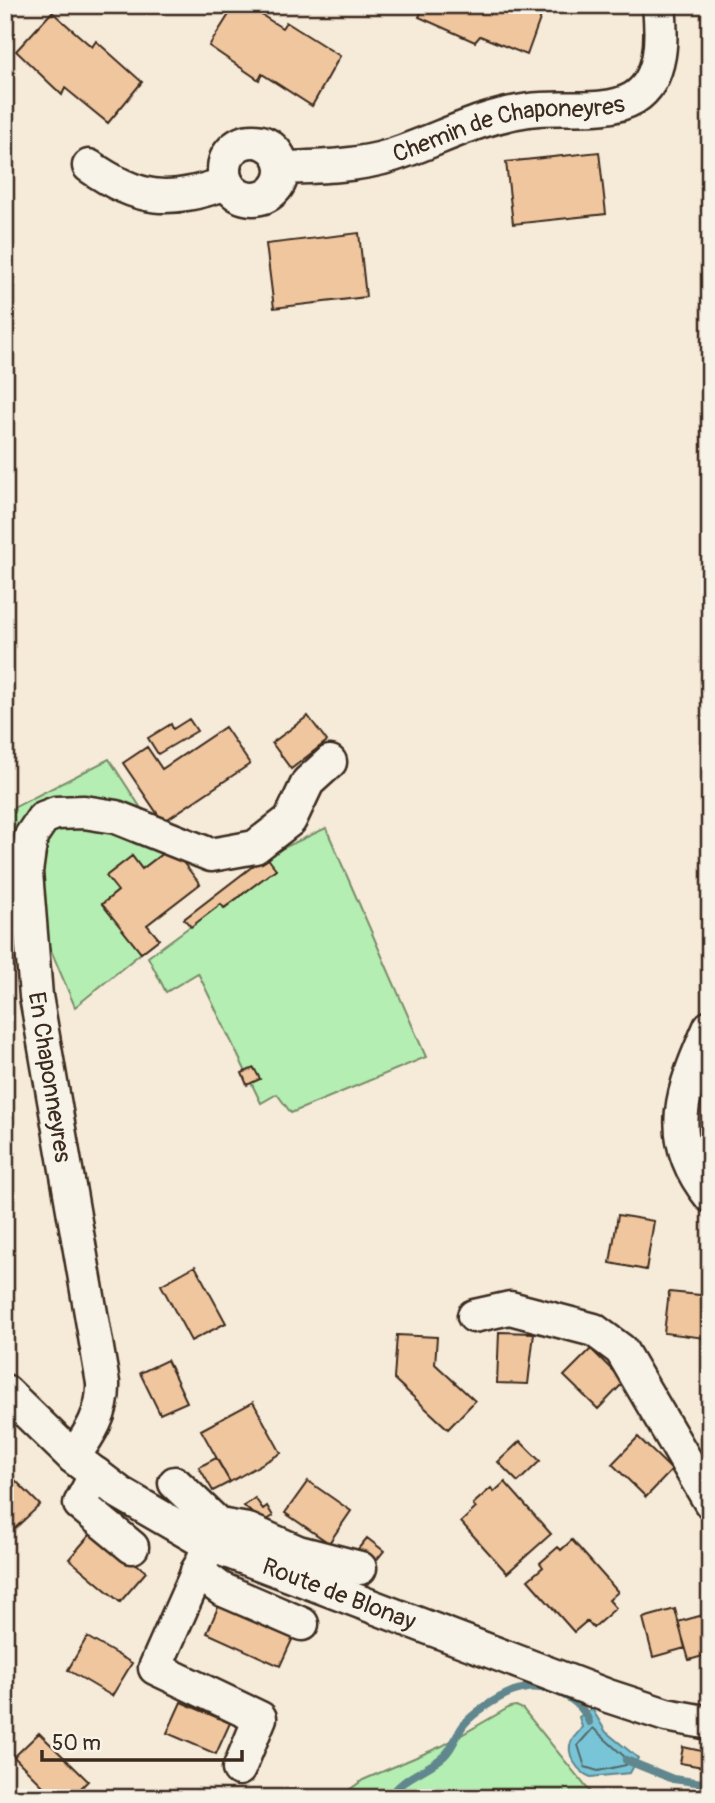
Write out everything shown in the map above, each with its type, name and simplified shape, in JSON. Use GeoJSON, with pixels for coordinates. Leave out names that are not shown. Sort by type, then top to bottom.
{"type":"FeatureCollection","features":[{"type":"Feature","properties":{"kind":"street","name":"Chemin de Chaponeyres"},"geometry":{"type":"LineString","coordinates":[[283,168],[330,166],[391,156],[477,120],[530,110],[614,106],[636,97],[655,71],[658,60],[663,40],[659,5]]}},
{"type":"Feature","properties":{"kind":"street"},"geometry":{"type":"LineString","coordinates":[[247,141],[262,142],[274,149],[283,168],[276,190],[266,197],[252,200],[237,194],[227,183],[224,170],[228,155],[247,141]]}},
{"type":"Feature","properties":{"kind":"street"},"geometry":{"type":"LineString","coordinates":[[89,166],[115,184],[138,195],[168,198],[190,196],[227,183]]}},
{"type":"Feature","properties":{"kind":"street","name":"En Chaponneyres"},"geometry":{"type":"LineString","coordinates":[[132,1547],[80,1504],[84,1465],[99,1414],[103,1383],[36,996],[26,872],[31,836],[43,818],[56,813],[84,812],[128,821],[211,855],[255,847],[290,820],[308,782],[330,762]]}},
{"type":"Feature","properties":{"kind":"street"},"geometry":{"type":"LineString","coordinates":[[710,1027],[697,1079],[684,1155],[692,1174],[710,1196]]}},
{"type":"Feature","properties":{"kind":"street"},"geometry":{"type":"LineString","coordinates":[[474,1316],[510,1308],[594,1330],[621,1350],[710,1502]]}},
{"type":"Feature","properties":{"kind":"street","name":"Route de Blonay"},"geometry":{"type":"LineString","coordinates":[[5,1391],[84,1465],[152,1513],[208,1547],[608,1696],[666,1715],[710,1723]]}},
{"type":"Feature","properties":{"kind":"street"},"geometry":{"type":"LineString","coordinates":[[175,1483],[208,1547],[221,1589],[302,1624]]}},
{"type":"Feature","properties":{"kind":"street"},"geometry":{"type":"LineString","coordinates":[[239,1769],[260,1718],[155,1668],[208,1547],[248,1530],[299,1552],[360,1568]]}},
{"type":"Feature","properties":{"kind":"green space"},"geometry":{"type":"Polygon","coordinates":[[[109,759],[148,819],[52,808],[13,888],[5,870],[5,812],[109,759]]]}},
{"type":"Feature","properties":{"kind":"green space"},"geometry":{"type":"Polygon","coordinates":[[[80,823],[171,847],[142,869],[132,856],[118,891],[102,904],[141,953],[75,1007],[38,920],[33,870],[47,832],[80,823]]]}},
{"type":"Feature","properties":{"kind":"green space"},"geometry":{"type":"Polygon","coordinates":[[[326,828],[426,1057],[291,1113],[277,1094],[261,1103],[198,973],[166,992],[148,957],[221,904],[225,908],[275,869],[266,856],[326,828]]]}},
{"type":"Feature","properties":{"kind":"green space"},"geometry":{"type":"Polygon","coordinates":[[[516,1706],[523,1709],[595,1798],[338,1798],[363,1780],[442,1746],[516,1706]]]}},
{"type":"Feature","properties":{"kind":"water"},"geometry":{"type":"Polygon","coordinates":[[[592,1709],[606,1732],[638,1758],[630,1773],[591,1777],[582,1772],[571,1757],[570,1745],[582,1727],[579,1717],[592,1709]]]}},
{"type":"Feature","properties":{"kind":"building"},"geometry":{"type":"Polygon","coordinates":[[[235,5],[246,5],[282,28],[286,22],[340,56],[312,106],[262,74],[259,80],[209,46],[235,5]]]}},
{"type":"Feature","properties":{"kind":"building"},"geometry":{"type":"Polygon","coordinates":[[[424,5],[545,5],[527,55],[480,36],[475,42],[419,17],[424,5]]]}},
{"type":"Feature","properties":{"kind":"building"},"geometry":{"type":"Polygon","coordinates":[[[52,12],[92,47],[96,41],[142,82],[108,123],[65,88],[62,95],[16,51],[52,12]]]}},
{"type":"Feature","properties":{"kind":"building"},"geometry":{"type":"Polygon","coordinates":[[[599,152],[606,214],[513,224],[506,162],[599,152]]]}},
{"type":"Feature","properties":{"kind":"building"},"geometry":{"type":"Polygon","coordinates":[[[359,233],[366,297],[274,308],[266,244],[359,233]]]}},
{"type":"Feature","properties":{"kind":"building"},"geometry":{"type":"Polygon","coordinates":[[[308,716],[327,741],[291,769],[272,743],[308,716]]]}},
{"type":"Feature","properties":{"kind":"building"},"geometry":{"type":"Polygon","coordinates":[[[189,719],[197,731],[158,754],[148,738],[171,724],[173,729],[189,719]]]}},
{"type":"Feature","properties":{"kind":"building"},"geometry":{"type":"Polygon","coordinates":[[[225,727],[250,764],[163,822],[123,763],[147,747],[162,769],[225,727]]]}},
{"type":"Feature","properties":{"kind":"building"},"geometry":{"type":"Polygon","coordinates":[[[171,847],[200,884],[147,925],[159,939],[141,953],[102,904],[118,891],[106,876],[132,856],[142,869],[171,847]]]}},
{"type":"Feature","properties":{"kind":"building"},"geometry":{"type":"Polygon","coordinates":[[[266,856],[276,869],[224,908],[221,904],[191,927],[184,919],[266,856]]]}},
{"type":"Feature","properties":{"kind":"building"},"geometry":{"type":"Polygon","coordinates":[[[254,1068],[260,1079],[247,1085],[242,1073],[254,1068]]]}},
{"type":"Feature","properties":{"kind":"building"},"geometry":{"type":"Polygon","coordinates":[[[618,1215],[654,1221],[646,1270],[610,1263],[618,1215]]]}},
{"type":"Feature","properties":{"kind":"building"},"geometry":{"type":"Polygon","coordinates":[[[195,1266],[226,1323],[191,1341],[161,1285],[195,1266]]]}},
{"type":"Feature","properties":{"kind":"building"},"geometry":{"type":"Polygon","coordinates":[[[669,1292],[710,1296],[705,1338],[664,1333],[669,1292]]]}},
{"type":"Feature","properties":{"kind":"building"},"geometry":{"type":"Polygon","coordinates":[[[499,1332],[534,1333],[528,1384],[497,1383],[499,1332]]]}},
{"type":"Feature","properties":{"kind":"building"},"geometry":{"type":"Polygon","coordinates":[[[397,1335],[437,1337],[435,1364],[475,1401],[448,1429],[394,1379],[397,1335]]]}},
{"type":"Feature","properties":{"kind":"building"},"geometry":{"type":"Polygon","coordinates":[[[591,1349],[624,1382],[598,1409],[564,1376],[591,1349]]]}},
{"type":"Feature","properties":{"kind":"building"},"geometry":{"type":"Polygon","coordinates":[[[167,1360],[187,1402],[160,1414],[140,1373],[167,1360]]]}},
{"type":"Feature","properties":{"kind":"building"},"geometry":{"type":"Polygon","coordinates":[[[253,1402],[281,1453],[230,1482],[201,1430],[253,1402]]]}},
{"type":"Feature","properties":{"kind":"building"},"geometry":{"type":"Polygon","coordinates":[[[638,1437],[672,1470],[646,1497],[612,1464],[638,1437]]]}},
{"type":"Feature","properties":{"kind":"building"},"geometry":{"type":"Polygon","coordinates":[[[520,1441],[540,1461],[518,1482],[498,1462],[520,1441]]]}},
{"type":"Feature","properties":{"kind":"building"},"geometry":{"type":"Polygon","coordinates":[[[216,1458],[230,1482],[213,1491],[199,1467],[216,1458]]]}},
{"type":"Feature","properties":{"kind":"building"},"geometry":{"type":"Polygon","coordinates":[[[5,1470],[40,1505],[10,1533],[5,1528],[5,1470]]]}},
{"type":"Feature","properties":{"kind":"building"},"geometry":{"type":"Polygon","coordinates":[[[308,1481],[351,1511],[329,1543],[285,1513],[308,1481]]]}},
{"type":"Feature","properties":{"kind":"building"},"geometry":{"type":"Polygon","coordinates":[[[505,1482],[551,1534],[507,1573],[461,1522],[476,1508],[473,1504],[491,1488],[494,1492],[505,1482]]]}},
{"type":"Feature","properties":{"kind":"building"},"geometry":{"type":"Polygon","coordinates":[[[255,1498],[263,1509],[267,1506],[273,1516],[263,1523],[244,1506],[255,1498]]]}},
{"type":"Feature","properties":{"kind":"building"},"geometry":{"type":"Polygon","coordinates":[[[95,1529],[146,1572],[120,1602],[69,1559],[95,1529]]]}},
{"type":"Feature","properties":{"kind":"building"},"geometry":{"type":"Polygon","coordinates":[[[367,1538],[384,1551],[374,1563],[358,1549],[367,1538]]]}},
{"type":"Feature","properties":{"kind":"building"},"geometry":{"type":"Polygon","coordinates":[[[572,1540],[618,1592],[609,1600],[616,1608],[593,1628],[587,1621],[574,1632],[528,1580],[543,1567],[540,1563],[558,1547],[561,1550],[572,1540]]]}},
{"type":"Feature","properties":{"kind":"building"},"geometry":{"type":"Polygon","coordinates":[[[222,1598],[296,1631],[280,1666],[207,1633],[222,1598]]]}},
{"type":"Feature","properties":{"kind":"building"},"geometry":{"type":"Polygon","coordinates":[[[675,1609],[685,1648],[653,1657],[643,1618],[675,1609]]]}},
{"type":"Feature","properties":{"kind":"building"},"geometry":{"type":"Polygon","coordinates":[[[710,1613],[710,1654],[689,1660],[678,1622],[710,1613]]]}},
{"type":"Feature","properties":{"kind":"building"},"geometry":{"type":"Polygon","coordinates":[[[87,1637],[132,1663],[112,1696],[68,1670],[87,1637]]]}},
{"type":"Feature","properties":{"kind":"building"},"geometry":{"type":"Polygon","coordinates":[[[181,1702],[230,1723],[216,1754],[167,1733],[181,1702]]]}},
{"type":"Feature","properties":{"kind":"building"},"geometry":{"type":"Polygon","coordinates":[[[39,1733],[88,1781],[71,1798],[55,1798],[14,1757],[39,1733]]]}},
{"type":"Feature","properties":{"kind":"building"},"geometry":{"type":"Polygon","coordinates":[[[683,1747],[706,1752],[703,1767],[680,1763],[683,1747]]]}},
{"type":"Feature","properties":{"kind":"waterway"},"geometry":{"type":"LineString","coordinates":[[389,1798],[401,1784],[444,1756],[463,1725],[472,1716],[515,1691],[542,1688],[562,1694],[579,1706],[589,1722]]}},
{"type":"Feature","properties":{"kind":"waterway"},"geometry":{"type":"LineString","coordinates":[[626,1760],[673,1779],[710,1784]]}}]}
